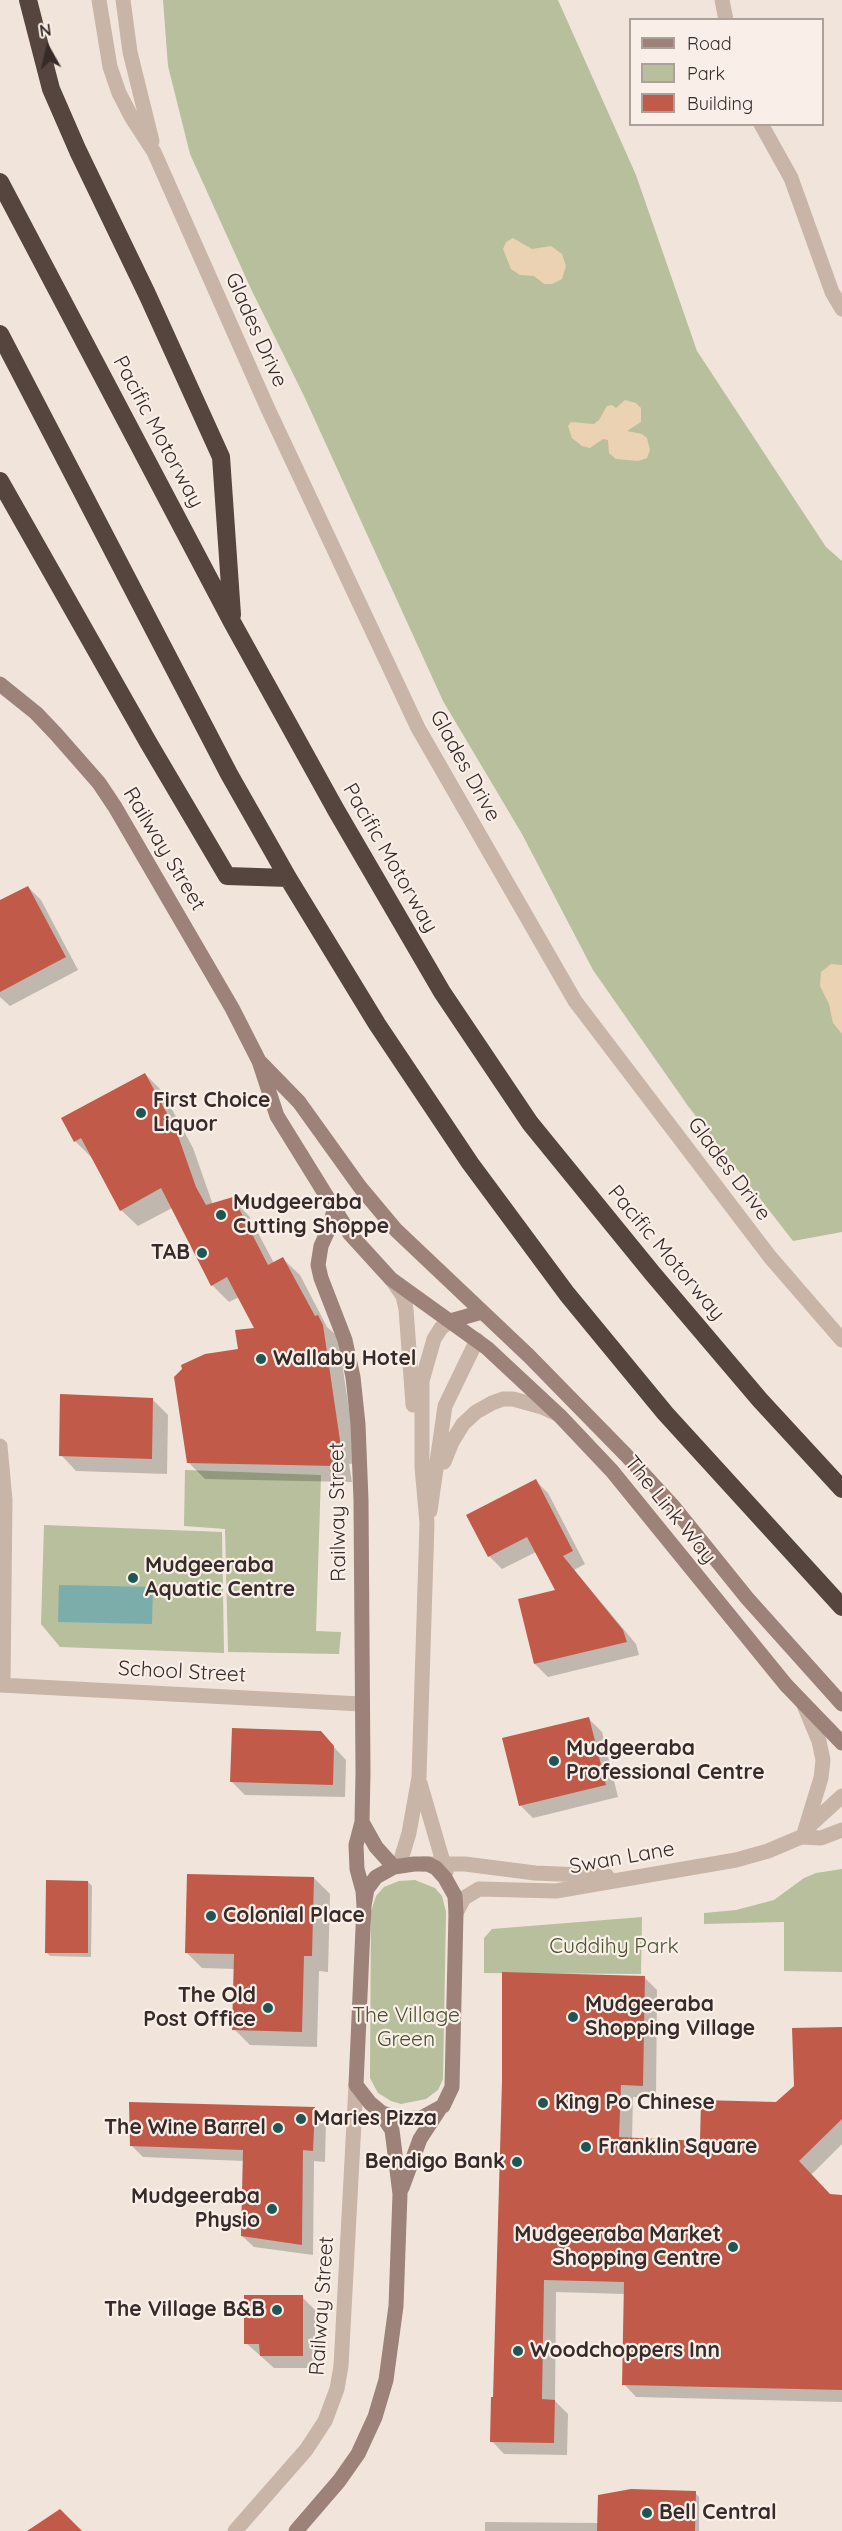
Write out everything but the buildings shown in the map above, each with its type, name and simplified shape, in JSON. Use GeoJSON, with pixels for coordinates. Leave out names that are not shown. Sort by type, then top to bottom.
{"type":"FeatureCollection","features":[{"type":"Feature","properties":{"kind":"highway"},"geometry":{"type":"LineString","coordinates":[[28,0],[51,89],[221,457],[232,622]]}},
{"type":"Feature","properties":{"kind":"highway","name":"Pacific Motorway"},"geometry":{"type":"LineString","coordinates":[[0,182],[232,622],[336,810],[442,992],[530,1123],[660,1283],[760,1400],[842,1489]]}},
{"type":"Feature","properties":{"kind":"highway"},"geometry":{"type":"LineString","coordinates":[[0,334],[229,774],[288,878],[377,1023],[452,1135],[567,1294],[664,1413],[842,1607]]}},
{"type":"Feature","properties":{"kind":"highway"},"geometry":{"type":"LineString","coordinates":[[0,481],[227,876],[288,878]]}},
{"type":"Feature","properties":{"kind":"main road","name":"Railway Street"},"geometry":{"type":"LineString","coordinates":[[0,684],[36,712],[99,783],[116,807],[193,938],[259,1061],[277,1116],[334,1210],[362,1249],[391,1279],[417,1300],[450,1321]]}},
{"type":"Feature","properties":{"kind":"main road","name":"Railway Street"},"geometry":{"type":"LineString","coordinates":[[259,1061],[299,1102],[360,1188],[396,1230],[567,1395],[672,1505],[747,1598],[842,1704]]}},
{"type":"Feature","properties":{"kind":"main road","name":"Railway Street"},"geometry":{"type":"LineString","coordinates":[[334,1210],[330,1227],[321,1246],[318,1265],[342,1330],[350,1361],[358,1424],[362,1822],[357,1840],[356,1860],[364,1906]]}},
{"type":"Feature","properties":{"kind":"main road"},"geometry":{"type":"LineString","coordinates":[[450,1321],[482,1312],[477,1340]]}},
{"type":"Feature","properties":{"kind":"main road","name":"The Link Way"},"geometry":{"type":"LineString","coordinates":[[450,1321],[499,1357],[612,1471],[733,1622],[804,1705],[842,1743]]}},
{"type":"Feature","properties":{"kind":"main road","name":"Railway Street"},"geometry":{"type":"LineString","coordinates":[[296,2531],[352,2464],[363,2446],[381,2402],[395,2314],[400,2193],[392,2130],[356,2085],[364,1906],[368,1889],[373,1881],[397,1866],[376,1847],[362,1822]]}},
{"type":"Feature","properties":{"kind":"main road"},"geometry":{"type":"LineString","coordinates":[[397,1866],[431,1865],[439,1871],[452,1889]]}},
{"type":"Feature","properties":{"kind":"main road","name":"Railway Street"},"geometry":{"type":"LineString","coordinates":[[400,2193],[420,2139],[448,2099],[452,2087],[456,1912],[452,1889]]}},
{"type":"Feature","properties":{"kind":"main road","name":"Railway Street"},"geometry":{"type":"LineString","coordinates":[[378,2110],[392,2117],[406,2120],[427,2116],[441,2108]]}},
{"type":"Feature","properties":{"kind":"street","name":"Glades Drive"},"geometry":{"type":"LineString","coordinates":[[99,0],[115,84],[132,118],[154,152],[268,409],[418,728],[569,991],[770,1257],[842,1340]]}},
{"type":"Feature","properties":{"kind":"street","name":"Glades Drive"},"geometry":{"type":"LineString","coordinates":[[123,0],[130,52],[154,152]]}},
{"type":"Feature","properties":{"kind":"street"},"geometry":{"type":"LineString","coordinates":[[722,0],[726,18]]}},
{"type":"Feature","properties":{"kind":"street"},"geometry":{"type":"LineString","coordinates":[[761,126],[791,178],[832,292],[842,309]]}},
{"type":"Feature","properties":{"kind":"street","name":"Railway Street"},"geometry":{"type":"LineString","coordinates":[[391,1279],[403,1296],[406,1309],[412,1403],[422,1467],[427,1522],[419,1777],[409,1833],[397,1866]]}},
{"type":"Feature","properties":{"kind":"street","name":"Railway Street"},"geometry":{"type":"LineString","coordinates":[[422,1467],[423,1374],[434,1339],[441,1328],[450,1321]]}},
{"type":"Feature","properties":{"kind":"street","name":"Railway Street"},"geometry":{"type":"LineString","coordinates":[[433,1500],[445,1406],[477,1340]]}},
{"type":"Feature","properties":{"kind":"street","name":"Railway Street"},"geometry":{"type":"LineString","coordinates":[[427,1522],[452,1442],[463,1424],[476,1413],[498,1401],[513,1399],[542,1407],[560,1416]]}},
{"type":"Feature","properties":{"kind":"street"},"geometry":{"type":"LineString","coordinates":[[0,1446],[5,1500],[1,1685]]}},
{"type":"Feature","properties":{"kind":"street","name":"School Street"},"geometry":{"type":"LineString","coordinates":[[1,1685],[361,1704]]}},
{"type":"Feature","properties":{"kind":"street"},"geometry":{"type":"LineString","coordinates":[[804,1705],[819,1741],[823,1760],[821,1778],[805,1835],[842,1845]]}},
{"type":"Feature","properties":{"kind":"street","name":"Railway Street"},"geometry":{"type":"LineString","coordinates":[[419,1777],[427,1814],[452,1889]]}},
{"type":"Feature","properties":{"kind":"street","name":"Swan Lane"},"geometry":{"type":"LineString","coordinates":[[456,1912],[464,1898],[479,1889],[556,1891],[736,1860],[768,1851],[805,1835],[842,1796]]}},
{"type":"Feature","properties":{"kind":"street","name":"Swan Lane"},"geometry":{"type":"LineString","coordinates":[[805,1835],[826,1837],[842,1830]]}},
{"type":"Feature","properties":{"kind":"street"},"geometry":{"type":"LineString","coordinates":[[423,1864],[471,1864],[536,1873],[628,1877]]}},
{"type":"Feature","properties":{"kind":"street","name":"Railway Street"},"geometry":{"type":"LineString","coordinates":[[236,2531],[306,2451],[325,2421],[337,2389],[341,2366],[356,2085]]}},
{"type":"Feature","properties":{"kind":"green space"},"geometry":{"type":"Polygon","coordinates":[[[163,0],[558,0],[636,175],[697,351],[826,547],[842,561],[842,1232],[793,1241],[688,1106],[593,970],[522,834],[443,701],[304,396],[251,289],[190,154],[168,66],[163,0]]]}},
{"type":"Feature","properties":{"kind":"green space"},"geometry":{"type":"Polygon","coordinates":[[[185,1470],[321,1475],[316,1631],[341,1632],[339,1654],[228,1652],[225,1529],[184,1526],[185,1470]]]}},
{"type":"Feature","properties":{"kind":"green space","name":"Mudgeeraba Aquatic Centre"},"geometry":{"type":"Polygon","coordinates":[[[44,1525],[222,1532],[224,1653],[60,1647],[41,1624],[44,1525]]]}},
{"type":"Feature","properties":{"kind":"green space"},"geometry":{"type":"Polygon","coordinates":[[[842,1869],[842,1972],[784,1971],[784,1922],[704,1924],[704,1913],[736,1910],[774,1900],[804,1878],[816,1873],[842,1869]]]}},
{"type":"Feature","properties":{"kind":"green space","name":"The Village Green"},"geometry":{"type":"Polygon","coordinates":[[[415,1880],[435,1888],[442,1896],[446,1912],[443,2079],[438,2090],[426,2099],[401,2104],[378,2093],[370,2078],[371,1911],[376,1896],[384,1887],[399,1881],[415,1880]]]}},
{"type":"Feature","properties":{"kind":"green space","name":"Cuddihy Park"},"geometry":{"type":"Polygon","coordinates":[[[642,1917],[641,1974],[484,1973],[484,1938],[492,1929],[642,1917]]]}},
{"type":"Feature","properties":{"kind":"sand"},"geometry":{"type":"Polygon","coordinates":[[[513,238],[532,249],[551,246],[562,254],[566,266],[562,279],[552,284],[544,284],[534,276],[520,275],[511,269],[503,249],[506,242],[513,238]]]}},
{"type":"Feature","properties":{"kind":"sand"},"geometry":{"type":"Polygon","coordinates":[[[625,400],[636,403],[641,408],[641,422],[627,431],[642,434],[647,438],[650,450],[647,458],[638,461],[616,459],[609,453],[608,440],[603,439],[590,448],[582,446],[572,438],[568,426],[571,422],[594,424],[607,406],[612,405],[616,408],[625,400]]]}},
{"type":"Feature","properties":{"kind":"sand"},"geometry":{"type":"Polygon","coordinates":[[[831,964],[842,965],[842,1034],[833,1023],[829,1004],[820,986],[821,972],[831,964]]]}},
{"type":"Feature","properties":{"kind":"water"},"geometry":{"type":"Polygon","coordinates":[[[59,1585],[153,1587],[152,1624],[58,1622],[59,1585]]]}},
{"type":"Feature","properties":{"kind":"place","name":"First Choice Liquor"},"geometry":{"type":"Point","coordinates":[141,1113]}},
{"type":"Feature","properties":{"kind":"place","name":"Mudgeeraba Cutting Shoppe"},"geometry":{"type":"Point","coordinates":[221,1215]}},
{"type":"Feature","properties":{"kind":"place","name":"TAB"},"geometry":{"type":"Point","coordinates":[202,1253]}},
{"type":"Feature","properties":{"kind":"place","name":"Wallaby Hotel"},"geometry":{"type":"Point","coordinates":[261,1359]}},
{"type":"Feature","properties":{"kind":"place","name":"Mudgeeraba Aquatic Centre"},"geometry":{"type":"Point","coordinates":[133,1578]}},
{"type":"Feature","properties":{"kind":"place","name":"Mudgeeraba Professional Centre"},"geometry":{"type":"Point","coordinates":[554,1761]}},
{"type":"Feature","properties":{"kind":"place","name":"Colonial Place"},"geometry":{"type":"Point","coordinates":[211,1916]}},
{"type":"Feature","properties":{"kind":"place","name":"The Old Post Office"},"geometry":{"type":"Point","coordinates":[268,2008]}},
{"type":"Feature","properties":{"kind":"place","name":"Mudgeeraba Shopping Village"},"geometry":{"type":"Point","coordinates":[573,2017]}},
{"type":"Feature","properties":{"kind":"place","name":"King Po Chinese"},"geometry":{"type":"Point","coordinates":[543,2103]}},
{"type":"Feature","properties":{"kind":"place","name":"Maries Pizza"},"geometry":{"type":"Point","coordinates":[301,2119]}},
{"type":"Feature","properties":{"kind":"place","name":"The Wine Barrel"},"geometry":{"type":"Point","coordinates":[278,2128]}},
{"type":"Feature","properties":{"kind":"place","name":"Franklin Square"},"geometry":{"type":"Point","coordinates":[586,2147]}},
{"type":"Feature","properties":{"kind":"place","name":"Bendigo Bank"},"geometry":{"type":"Point","coordinates":[517,2162]}},
{"type":"Feature","properties":{"kind":"place","name":"Mudgeeraba Physio"},"geometry":{"type":"Point","coordinates":[272,2209]}},
{"type":"Feature","properties":{"kind":"place","name":"Mudgeeraba Market Shopping Centre"},"geometry":{"type":"Point","coordinates":[733,2247]}},
{"type":"Feature","properties":{"kind":"place","name":"The Village B&B"},"geometry":{"type":"Point","coordinates":[277,2310]}},
{"type":"Feature","properties":{"kind":"place","name":"Woodchoppers Inn"},"geometry":{"type":"Point","coordinates":[518,2351]}},
{"type":"Feature","properties":{"kind":"place","name":"Bell Central"},"geometry":{"type":"Point","coordinates":[647,2513]}}]}
